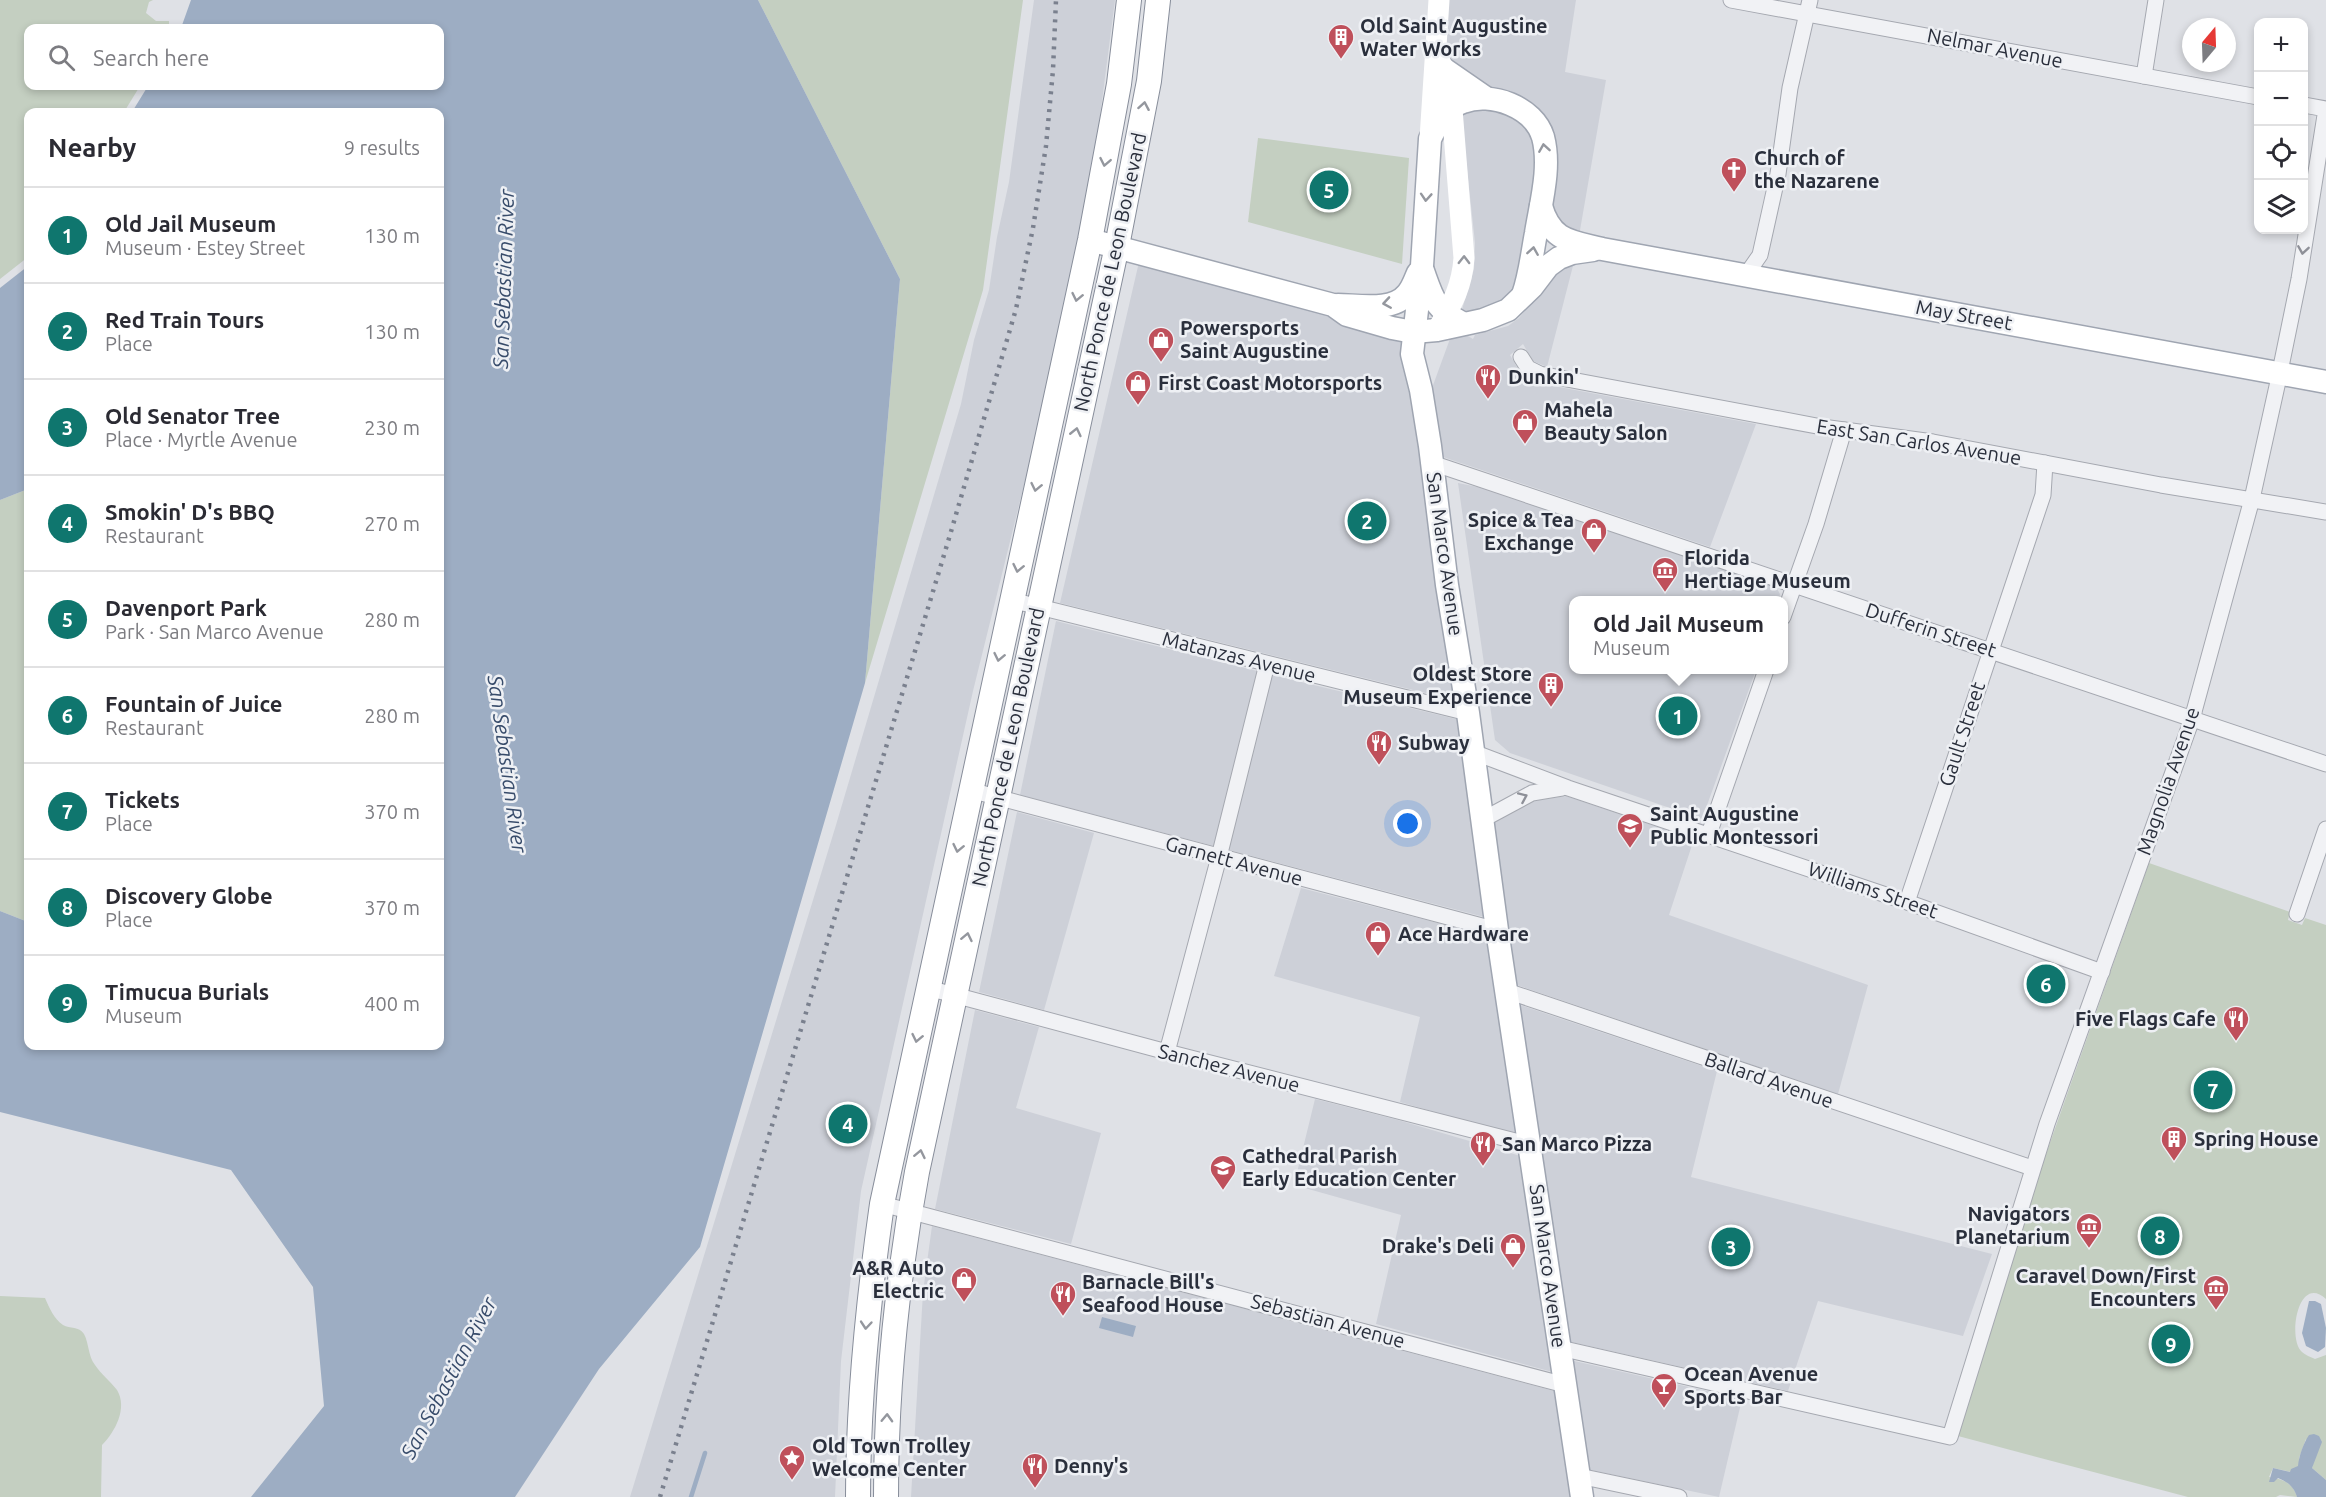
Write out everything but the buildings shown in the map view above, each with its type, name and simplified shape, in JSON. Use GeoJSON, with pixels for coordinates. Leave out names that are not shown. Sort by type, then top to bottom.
{"type":"FeatureCollection","features":[{"type":"Feature","properties":{"kind":"highway","name":"North Ponce de Leon Boulevard"},"geometry":{"type":"LineString","coordinates":[[858,1497],[862,1374],[870,1290],[882,1204],[1090,240],[1119,84],[1129,0]]}},
{"type":"Feature","properties":{"kind":"highway","name":"North Ponce de Leon Boulevard"},"geometry":{"type":"LineString","coordinates":[[886,1497],[887,1406],[895,1310],[909,1211],[1117,246],[1149,81],[1158,0]]}},
{"type":"Feature","properties":{"kind":"main road","name":"San Marco Avenue"},"geometry":{"type":"LineString","coordinates":[[1439,0],[1440,62],[1430,139],[1422,266],[1412,354],[1421,390],[1432,463],[1447,585],[1468,713],[1497,930],[1531,1145],[1580,1487]]}},
{"type":"Feature","properties":{"kind":"main road"},"geometry":{"type":"LineString","coordinates":[[1440,62],[1486,98]]}},
{"type":"Feature","properties":{"kind":"main road"},"geometry":{"type":"LineString","coordinates":[[1421,390],[1426,353],[1448,323],[1463,271],[1464,258],[1452,109],[1440,62]]}},
{"type":"Feature","properties":{"kind":"main road"},"geometry":{"type":"LineString","coordinates":[[1430,139],[1438,122],[1452,109],[1463,102],[1486,98],[1510,104],[1538,124],[1546,154],[1541,206],[1523,296]]}},
{"type":"Feature","properties":{"kind":"main road","name":"May Street"},"geometry":{"type":"LineString","coordinates":[[1541,206],[1545,221],[1557,235],[1602,249],[2326,382]]}},
{"type":"Feature","properties":{"kind":"main road"},"geometry":{"type":"LineString","coordinates":[[1090,240],[1333,305],[1388,305],[1399,301],[1407,295],[1422,266]]}},
{"type":"Feature","properties":{"kind":"main road","name":"May Street"},"geometry":{"type":"LineString","coordinates":[[1333,305],[1347,315],[1413,332],[1448,323],[1483,320],[1508,310],[1548,266],[1559,258],[1572,253],[1602,249]]}},
{"type":"Feature","properties":{"kind":"main road"},"geometry":{"type":"LineString","coordinates":[[1422,266],[1434,301],[1448,323]]}},
{"type":"Feature","properties":{"kind":"street","name":"Nelmar Avenue"},"geometry":{"type":"LineString","coordinates":[[1731,0],[1809,7],[2144,76],[2254,96]]}},
{"type":"Feature","properties":{"kind":"street"},"geometry":{"type":"LineString","coordinates":[[2144,76],[2156,0]]}},
{"type":"Feature","properties":{"kind":"street"},"geometry":{"type":"LineString","coordinates":[[1746,275],[1760,255],[1778,174],[1790,88],[1809,7]]}},
{"type":"Feature","properties":{"kind":"street"},"geometry":{"type":"LineString","coordinates":[[2308,106],[2326,110]]}},
{"type":"Feature","properties":{"kind":"street","name":"Magnolia Avenue"},"geometry":{"type":"LineString","coordinates":[[1560,1348],[1950,1437],[2032,1168],[2192,719],[2252,499],[2280,373],[2299,279],[2326,110]]}},
{"type":"Feature","properties":{"kind":"street","name":"East San Carlos Avenue"},"geometry":{"type":"LineString","coordinates":[[1521,357],[1528,368],[1540,374],[1844,430],[1933,442],[2326,512]]}},
{"type":"Feature","properties":{"kind":"street"},"geometry":{"type":"LineString","coordinates":[[1788,602],[1816,524],[1844,430]]}},
{"type":"Feature","properties":{"kind":"street","name":"Dufferin Street"},"geometry":{"type":"LineString","coordinates":[[1432,463],[2326,764]]}},
{"type":"Feature","properties":{"kind":"street","name":"Gault Street"},"geometry":{"type":"LineString","coordinates":[[1907,902],[2043,495],[2045,463]]}},
{"type":"Feature","properties":{"kind":"street","name":"Matanzas Avenue"},"geometry":{"type":"LineString","coordinates":[[1011,600],[1468,713]]}},
{"type":"Feature","properties":{"kind":"street"},"geometry":{"type":"LineString","coordinates":[[1167,1052],[1267,664]]}},
{"type":"Feature","properties":{"kind":"street"},"geometry":{"type":"LineString","coordinates":[[1709,834],[1764,674]]}},
{"type":"Feature","properties":{"kind":"street","name":"Williams Street"},"geometry":{"type":"LineString","coordinates":[[1473,752],[1568,788],[1907,902],[2102,972]]}},
{"type":"Feature","properties":{"kind":"street"},"geometry":{"type":"LineString","coordinates":[[1482,820],[1532,793],[1568,788]]}},
{"type":"Feature","properties":{"kind":"street","name":"Garnett Avenue"},"geometry":{"type":"LineString","coordinates":[[970,790],[1497,930]]}},
{"type":"Feature","properties":{"kind":"street"},"geometry":{"type":"LineString","coordinates":[[2297,914],[2326,829]]}},
{"type":"Feature","properties":{"kind":"street","name":"Sanchez Avenue"},"geometry":{"type":"LineString","coordinates":[[928,988],[1531,1145]]}},
{"type":"Feature","properties":{"kind":"street","name":"Ballard Avenue"},"geometry":{"type":"LineString","coordinates":[[1507,991],[2032,1168]]}},
{"type":"Feature","properties":{"kind":"street","name":"Sebastian Avenue"},"geometry":{"type":"LineString","coordinates":[[882,1204],[1565,1385]]}},
{"type":"Feature","properties":{"kind":"street"},"geometry":{"type":"LineString","coordinates":[[1580,1487],[1679,1497]]}},
{"type":"Feature","properties":{"kind":"shaded area"},"geometry":{"type":"Polygon","coordinates":[[[1034,0],[1115,0],[1094,163],[1028,469],[973,691],[861,1191],[841,1361],[835,1497],[630,1497],[836,825],[961,404],[974,340],[989,290],[1009,182],[1034,0]]]}},
{"type":"Feature","properties":{"kind":"shaded area"},"geometry":{"type":"Polygon","coordinates":[[[1447,0],[1576,0],[1565,72],[1606,80],[1579,236],[1567,229],[1557,217],[1553,207],[1554,152],[1488,89],[1452,65],[1451,59],[1448,59],[1443,51],[1447,0]]]}},
{"type":"Feature","properties":{"kind":"shaded area"},"geometry":{"type":"Polygon","coordinates":[[[1484,108],[1507,113],[1531,130],[1538,156],[1532,266],[1501,311],[1461,313],[1474,269],[1475,243],[1461,113],[1484,108]]]}},
{"type":"Feature","properties":{"kind":"shaded area"},"geometry":{"type":"Polygon","coordinates":[[[1575,258],[1547,367],[1533,361],[1523,344],[1510,355],[1521,374],[1538,383],[1756,424],[1710,547],[1440,456],[1432,388],[1451,336],[1468,336],[1473,339],[1475,335],[1508,326],[1529,306],[1544,280],[1575,258]]]}},
{"type":"Feature","properties":{"kind":"shaded area"},"geometry":{"type":"Polygon","coordinates":[[[1139,262],[1316,311],[1344,324],[1406,340],[1458,701],[1060,603],[1139,262]]]}},
{"type":"Feature","properties":{"kind":"shaded area"},"geometry":{"type":"Polygon","coordinates":[[[1458,483],[1478,487],[1776,587],[1780,594],[1780,596],[1569,596],[1569,674],[1755,674],[1702,819],[1510,753],[1495,740],[1458,483]]]}},
{"type":"Feature","properties":{"kind":"shaded area"},"geometry":{"type":"Polygon","coordinates":[[[1056,621],[1257,671],[1214,846],[1020,795],[1056,621]]]}},
{"type":"Feature","properties":{"kind":"shaded area"},"geometry":{"type":"Polygon","coordinates":[[[1272,675],[1460,720],[1488,918],[1229,850],[1272,675]]]}},
{"type":"Feature","properties":{"kind":"shaded area"},"geometry":{"type":"Polygon","coordinates":[[[1566,796],[1694,839],[1669,915],[1868,985],[1838,1094],[1514,984],[1491,824],[1533,801],[1566,796]]]}},
{"type":"Feature","properties":{"kind":"shaded area"},"geometry":{"type":"Polygon","coordinates":[[[1017,812],[1094,833],[1044,1010],[979,992],[1017,812]]]}},
{"type":"Feature","properties":{"kind":"shaded area"},"geometry":{"type":"Polygon","coordinates":[[[1301,888],[1469,931],[1485,938],[1498,990],[1521,1137],[1400,1102],[1420,1017],[1274,976],[1301,888]]]}},
{"type":"Feature","properties":{"kind":"shaded area"},"geometry":{"type":"Polygon","coordinates":[[[1517,1004],[1717,1071],[1691,1177],[1992,1254],[1963,1336],[1818,1301],[1788,1391],[1567,1341],[1539,1150],[1541,1143],[1538,1142],[1517,1004]]]}},
{"type":"Feature","properties":{"kind":"shaded area"},"geometry":{"type":"Polygon","coordinates":[[[975,1010],[1039,1027],[1016,1108],[1101,1133],[1071,1244],[935,1209],[975,1010]]]}},
{"type":"Feature","properties":{"kind":"shaded area"},"geometry":{"type":"Polygon","coordinates":[[[1315,1099],[1398,1120],[1524,1157],[1556,1373],[1376,1324],[1401,1215],[1294,1185],[1315,1099]]]}},
{"type":"Feature","properties":{"kind":"shaded area"},"geometry":{"type":"Polygon","coordinates":[[[932,1226],[1558,1392],[1574,1497],[911,1497],[923,1292],[932,1226]]]}},
{"type":"Feature","properties":{"kind":"shaded area"},"geometry":{"type":"Polygon","coordinates":[[[1570,1360],[1742,1399],[1719,1497],[1586,1469],[1570,1360]]]}},
{"type":"Feature","properties":{"kind":"green space"},"geometry":{"type":"Polygon","coordinates":[[[0,0],[153,0],[149,2],[146,13],[156,21],[169,21],[169,24],[24,24],[24,90],[138,90],[126,108],[24,108],[24,260],[0,279],[0,0]]]}},
{"type":"Feature","properties":{"kind":"green space"},"geometry":{"type":"Polygon","coordinates":[[[758,0],[1023,0],[983,290],[865,683],[900,279],[758,0]]]}},
{"type":"Feature","properties":{"kind":"green space"},"geometry":{"type":"Polygon","coordinates":[[[1258,138],[1409,158],[1402,264],[1248,222],[1258,138]]]}},
{"type":"Feature","properties":{"kind":"green space"},"geometry":{"type":"Polygon","coordinates":[[[24,491],[24,920],[0,911],[0,500],[24,491]]]}},
{"type":"Feature","properties":{"kind":"green space"},"geometry":{"type":"Polygon","coordinates":[[[2149,863],[2290,912],[2288,920],[2302,925],[2305,918],[2326,925],[2326,1299],[2316,1293],[2308,1294],[2298,1311],[2295,1335],[2298,1345],[2305,1354],[2315,1359],[2326,1355],[2326,1480],[2312,1468],[2313,1462],[2306,1439],[2299,1458],[2299,1466],[2291,1472],[2273,1468],[2269,1477],[2287,1482],[2297,1497],[2280,1495],[2276,1497],[2188,1497],[1958,1436],[2040,1171],[2149,863]]]}},
{"type":"Feature","properties":{"kind":"green space"},"geometry":{"type":"Polygon","coordinates":[[[0,1296],[45,1298],[52,1313],[60,1322],[84,1334],[93,1361],[117,1390],[121,1412],[115,1427],[102,1445],[101,1497],[0,1497],[0,1296]]]}},
{"type":"Feature","properties":{"kind":"water","name":"San Sebastian River"},"geometry":{"type":"Polygon","coordinates":[[[191,0],[758,0],[900,279],[865,683],[700,1247],[599,1369],[515,1497],[251,1497],[324,1406],[313,1287],[231,1170],[0,1112],[0,911],[24,920],[24,1050],[444,1050],[444,108],[134,108],[146,90],[444,90],[444,24],[182,24],[191,0]]]}},
{"type":"Feature","properties":{"kind":"water"},"geometry":{"type":"Polygon","coordinates":[[[24,269],[24,491],[0,500],[0,288],[24,269]]]}},
{"type":"Feature","properties":{"kind":"water"},"geometry":{"type":"Polygon","coordinates":[[[2309,1301],[2321,1304],[2326,1328],[2325,1347],[2318,1352],[2306,1346],[2302,1333],[2309,1301]]]}},
{"type":"Feature","properties":{"kind":"water"},"geometry":{"type":"Polygon","coordinates":[[[1102,1317],[1136,1326],[1133,1337],[1099,1328],[1102,1317]]]}},
{"type":"Feature","properties":{"kind":"water"},"geometry":{"type":"Polygon","coordinates":[[[2309,1435],[2319,1436],[2322,1442],[2312,1468],[2326,1480],[2326,1497],[2297,1497],[2285,1481],[2278,1478],[2274,1482],[2269,1482],[2273,1468],[2290,1472],[2298,1466],[2305,1442],[2309,1435]]]}},
{"type":"Feature","properties":{"kind":"waterway"},"geometry":{"type":"LineString","coordinates":[[691,1497],[705,1453]]}},
{"type":"Feature","properties":{"kind":"railway"},"geometry":{"type":"LineString","coordinates":[[660,1497],[1016,309],[1033,228],[1046,146],[1056,0]]}},
{"type":"Feature","properties":{"kind":"place","name":"Old Saint Augustine Water Works"},"geometry":{"type":"Point","coordinates":[1341,60]}},
{"type":"Feature","properties":{"kind":"place","name":"Davenport Park"},"geometry":{"type":"Point","coordinates":[1329,190]}},
{"type":"Feature","properties":{"kind":"place","name":"Church of the Nazarene"},"geometry":{"type":"Point","coordinates":[1734,193]}},
{"type":"Feature","properties":{"kind":"place","name":"Powersports Saint Augustine"},"geometry":{"type":"Point","coordinates":[1161,363]}},
{"type":"Feature","properties":{"kind":"place","name":"Dunkin'"},"geometry":{"type":"Point","coordinates":[1488,400]}},
{"type":"Feature","properties":{"kind":"place","name":"First Coast Motorsports"},"geometry":{"type":"Point","coordinates":[1138,406]}},
{"type":"Feature","properties":{"kind":"place","name":"Mahela Beauty Salon"},"geometry":{"type":"Point","coordinates":[1525,445]}},
{"type":"Feature","properties":{"kind":"place","name":"Red Train Tours"},"geometry":{"type":"Point","coordinates":[1367,521]}},
{"type":"Feature","properties":{"kind":"place","name":"Spice & Tea Exchange"},"geometry":{"type":"Point","coordinates":[1594,554]}},
{"type":"Feature","properties":{"kind":"place","name":"Florida Hertiage Museum"},"geometry":{"type":"Point","coordinates":[1665,593]}},
{"type":"Feature","properties":{"kind":"place","name":"Oldest Store Museum Experience"},"geometry":{"type":"Point","coordinates":[1551,708]}},
{"type":"Feature","properties":{"kind":"place","name":"Old Jail Museum"},"geometry":{"type":"Point","coordinates":[1678,716]}},
{"type":"Feature","properties":{"kind":"place","name":"Subway"},"geometry":{"type":"Point","coordinates":[1379,766]}},
{"type":"Feature","properties":{"kind":"place","name":"Saint Augustine Public Montessori"},"geometry":{"type":"Point","coordinates":[1630,849]}},
{"type":"Feature","properties":{"kind":"place","name":"Ace Hardware"},"geometry":{"type":"Point","coordinates":[1378,957]}},
{"type":"Feature","properties":{"kind":"place","name":"Fountain of Juice"},"geometry":{"type":"Point","coordinates":[2046,984]}},
{"type":"Feature","properties":{"kind":"place","name":"Five Flags Cafe"},"geometry":{"type":"Point","coordinates":[2236,1042]}},
{"type":"Feature","properties":{"kind":"place","name":"Tickets"},"geometry":{"type":"Point","coordinates":[2213,1090]}},
{"type":"Feature","properties":{"kind":"place","name":"Smokin' D's BBQ"},"geometry":{"type":"Point","coordinates":[848,1124]}},
{"type":"Feature","properties":{"kind":"place","name":"Spring House"},"geometry":{"type":"Point","coordinates":[2174,1162]}},
{"type":"Feature","properties":{"kind":"place","name":"San Marco Pizza"},"geometry":{"type":"Point","coordinates":[1483,1167]}},
{"type":"Feature","properties":{"kind":"place","name":"Cathedral Parish Early Education Center"},"geometry":{"type":"Point","coordinates":[1223,1191]}},
{"type":"Feature","properties":{"kind":"place","name":"Discovery Globe"},"geometry":{"type":"Point","coordinates":[2160,1236]}},
{"type":"Feature","properties":{"kind":"place","name":"Old Senator Tree"},"geometry":{"type":"Point","coordinates":[1731,1247]}},
{"type":"Feature","properties":{"kind":"place","name":"Navigators Planetarium"},"geometry":{"type":"Point","coordinates":[2089,1249]}},
{"type":"Feature","properties":{"kind":"place","name":"Drake's Deli"},"geometry":{"type":"Point","coordinates":[1513,1269]}},
{"type":"Feature","properties":{"kind":"place","name":"A&R Auto Electric"},"geometry":{"type":"Point","coordinates":[964,1303]}},
{"type":"Feature","properties":{"kind":"place","name":"Caravel Down/First Encounters"},"geometry":{"type":"Point","coordinates":[2216,1311]}},
{"type":"Feature","properties":{"kind":"place","name":"Barnacle Bill's Seafood House"},"geometry":{"type":"Point","coordinates":[1063,1317]}},
{"type":"Feature","properties":{"kind":"place","name":"Timucua Burials"},"geometry":{"type":"Point","coordinates":[2171,1344]}},
{"type":"Feature","properties":{"kind":"place","name":"Ocean Avenue Sports Bar"},"geometry":{"type":"Point","coordinates":[1664,1409]}},
{"type":"Feature","properties":{"kind":"place","name":"Old Town Trolley Welcome Center"},"geometry":{"type":"Point","coordinates":[792,1481]}},
{"type":"Feature","properties":{"kind":"place","name":"Denny's"},"geometry":{"type":"Point","coordinates":[1035,1489]}}]}
